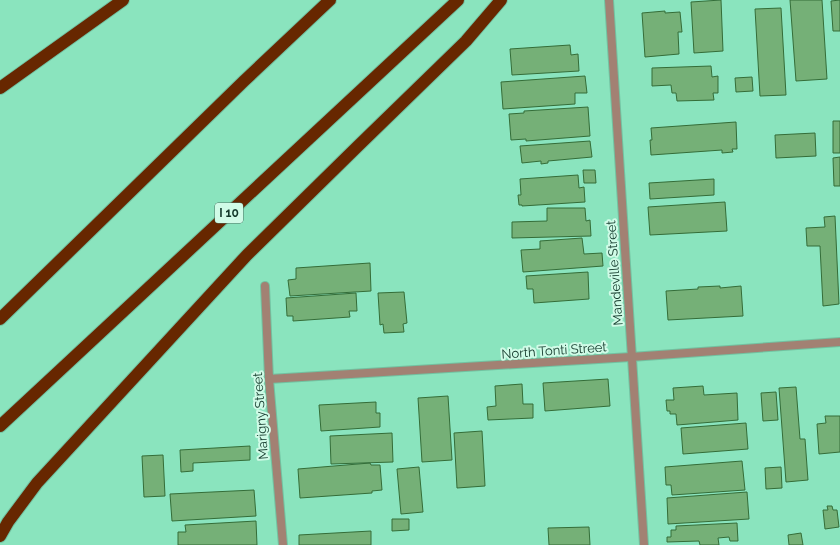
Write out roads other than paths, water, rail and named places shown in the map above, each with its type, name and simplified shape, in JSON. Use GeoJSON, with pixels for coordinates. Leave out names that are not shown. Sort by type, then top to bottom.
{"type":"FeatureCollection","features":[{"type":"Feature","properties":{"kind":"highway"},"geometry":{"type":"LineString","coordinates":[[0,88],[123,0]]}},
{"type":"Feature","properties":{"kind":"highway"},"geometry":{"type":"LineString","coordinates":[[0,319],[244,81],[330,0]]}},
{"type":"Feature","properties":{"kind":"highway","name":"I 10"},"geometry":{"type":"LineString","coordinates":[[0,426],[458,0]]}},
{"type":"Feature","properties":{"kind":"highway"},"geometry":{"type":"LineString","coordinates":[[0,536],[8,522],[37,482],[247,255],[466,41],[502,0]]}},
{"type":"Feature","properties":{"kind":"street","name":"Mandeville Street"},"geometry":{"type":"LineString","coordinates":[[609,0],[644,545]]}},
{"type":"Feature","properties":{"kind":"street","name":"Marigny Street"},"geometry":{"type":"LineString","coordinates":[[265,286],[269,379],[283,545]]}},
{"type":"Feature","properties":{"kind":"street","name":"North Tonti Street"},"geometry":{"type":"LineString","coordinates":[[269,379],[631,357],[840,342]]}}]}
